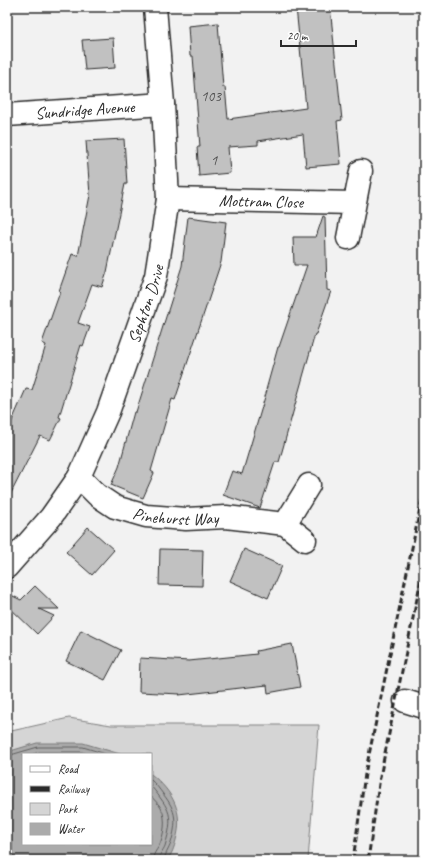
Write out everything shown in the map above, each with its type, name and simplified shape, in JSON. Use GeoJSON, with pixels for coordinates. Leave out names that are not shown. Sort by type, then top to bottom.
{"type":"FeatureCollection","features":[{"type":"Feature","properties":{"kind":"street","name":"Sephton Drive"},"geometry":{"type":"LineString","coordinates":[[7,567],[51,517],[79,477],[108,412],[156,276],[168,199],[163,104],[155,7]]}},
{"type":"Feature","properties":{"kind":"street","name":"Sundridge Avenue"},"geometry":{"type":"LineString","coordinates":[[7,115],[163,104]]}},
{"type":"Feature","properties":{"kind":"street"},"geometry":{"type":"LineString","coordinates":[[348,238],[361,172]]}},
{"type":"Feature","properties":{"kind":"street","name":"Mottram Close"},"geometry":{"type":"LineString","coordinates":[[168,199],[354,203]]}},
{"type":"Feature","properties":{"kind":"street","name":"Pinehurst Way"},"geometry":{"type":"LineString","coordinates":[[79,477],[98,495],[115,507],[146,516],[186,519],[226,517],[284,524]]}},
{"type":"Feature","properties":{"kind":"street"},"geometry":{"type":"LineString","coordinates":[[305,540],[284,524],[309,485]]}},
{"type":"Feature","properties":{"kind":"green space"},"geometry":{"type":"Polygon","coordinates":[[[69,718],[111,725],[319,725],[308,860],[7,860],[7,732],[69,718]]]}},
{"type":"Feature","properties":{"kind":"water"},"geometry":{"type":"Polygon","coordinates":[[[37,743],[83,743],[117,753],[22,753],[22,845],[152,845],[152,775],[171,795],[175,803],[179,820],[173,851],[167,860],[7,860],[7,752],[37,743]]]}},
{"type":"Feature","properties":{"kind":"building"},"geometry":{"type":"Polygon","coordinates":[[[296,7],[330,7],[342,120],[337,121],[341,164],[306,167],[303,134],[258,141],[258,145],[228,147],[230,173],[199,176],[197,147],[200,147],[193,56],[190,56],[188,26],[218,23],[223,87],[225,87],[228,119],[306,108],[296,7]]]}},
{"type":"Feature","properties":{"kind":"building"},"geometry":{"type":"Polygon","coordinates":[[[113,38],[115,68],[85,70],[82,40],[113,38]]]}},
{"type":"Feature","properties":{"kind":"building"},"geometry":{"type":"Polygon","coordinates":[[[124,139],[127,184],[125,184],[107,272],[102,287],[92,284],[78,323],[90,327],[83,346],[81,345],[59,417],[61,418],[50,440],[40,436],[7,501],[7,432],[26,389],[32,390],[46,345],[42,343],[60,292],[59,291],[72,254],[78,256],[90,195],[86,141],[124,139]]]}},
{"type":"Feature","properties":{"kind":"building"},"geometry":{"type":"Polygon","coordinates":[[[323,216],[325,217],[327,290],[331,291],[315,334],[279,462],[275,462],[260,508],[223,495],[232,471],[242,474],[278,347],[307,265],[294,265],[293,237],[316,237],[323,216]]]}},
{"type":"Feature","properties":{"kind":"building"},"geometry":{"type":"Polygon","coordinates":[[[188,217],[226,222],[221,262],[175,400],[172,399],[151,471],[154,473],[143,498],[111,485],[119,467],[134,412],[136,412],[182,266],[188,217]]]}},
{"type":"Feature","properties":{"kind":"building"},"geometry":{"type":"Polygon","coordinates":[[[88,527],[114,550],[92,575],[66,552],[88,527]]]}},
{"type":"Feature","properties":{"kind":"building"},"geometry":{"type":"Polygon","coordinates":[[[160,549],[203,550],[202,586],[159,585],[160,549]]]}},
{"type":"Feature","properties":{"kind":"building"},"geometry":{"type":"Polygon","coordinates":[[[244,549],[282,566],[268,598],[230,581],[244,549]]]}},
{"type":"Feature","properties":{"kind":"building"},"geometry":{"type":"Polygon","coordinates":[[[35,586],[59,609],[39,609],[54,616],[37,634],[7,605],[7,593],[21,600],[35,586]]]}},
{"type":"Feature","properties":{"kind":"building"},"geometry":{"type":"Polygon","coordinates":[[[81,630],[121,650],[105,680],[66,661],[81,630]]]}},
{"type":"Feature","properties":{"kind":"building"},"geometry":{"type":"Polygon","coordinates":[[[292,644],[300,687],[268,693],[267,685],[179,695],[180,694],[139,692],[140,658],[189,661],[257,654],[256,651],[292,644]]]}},
{"type":"Feature","properties":{"kind":"railway"},"geometry":{"type":"LineString","coordinates":[[353,860],[365,774],[424,490]]}},
{"type":"Feature","properties":{"kind":"railway"},"geometry":{"type":"LineString","coordinates":[[368,860],[380,777],[424,565]]}}]}
